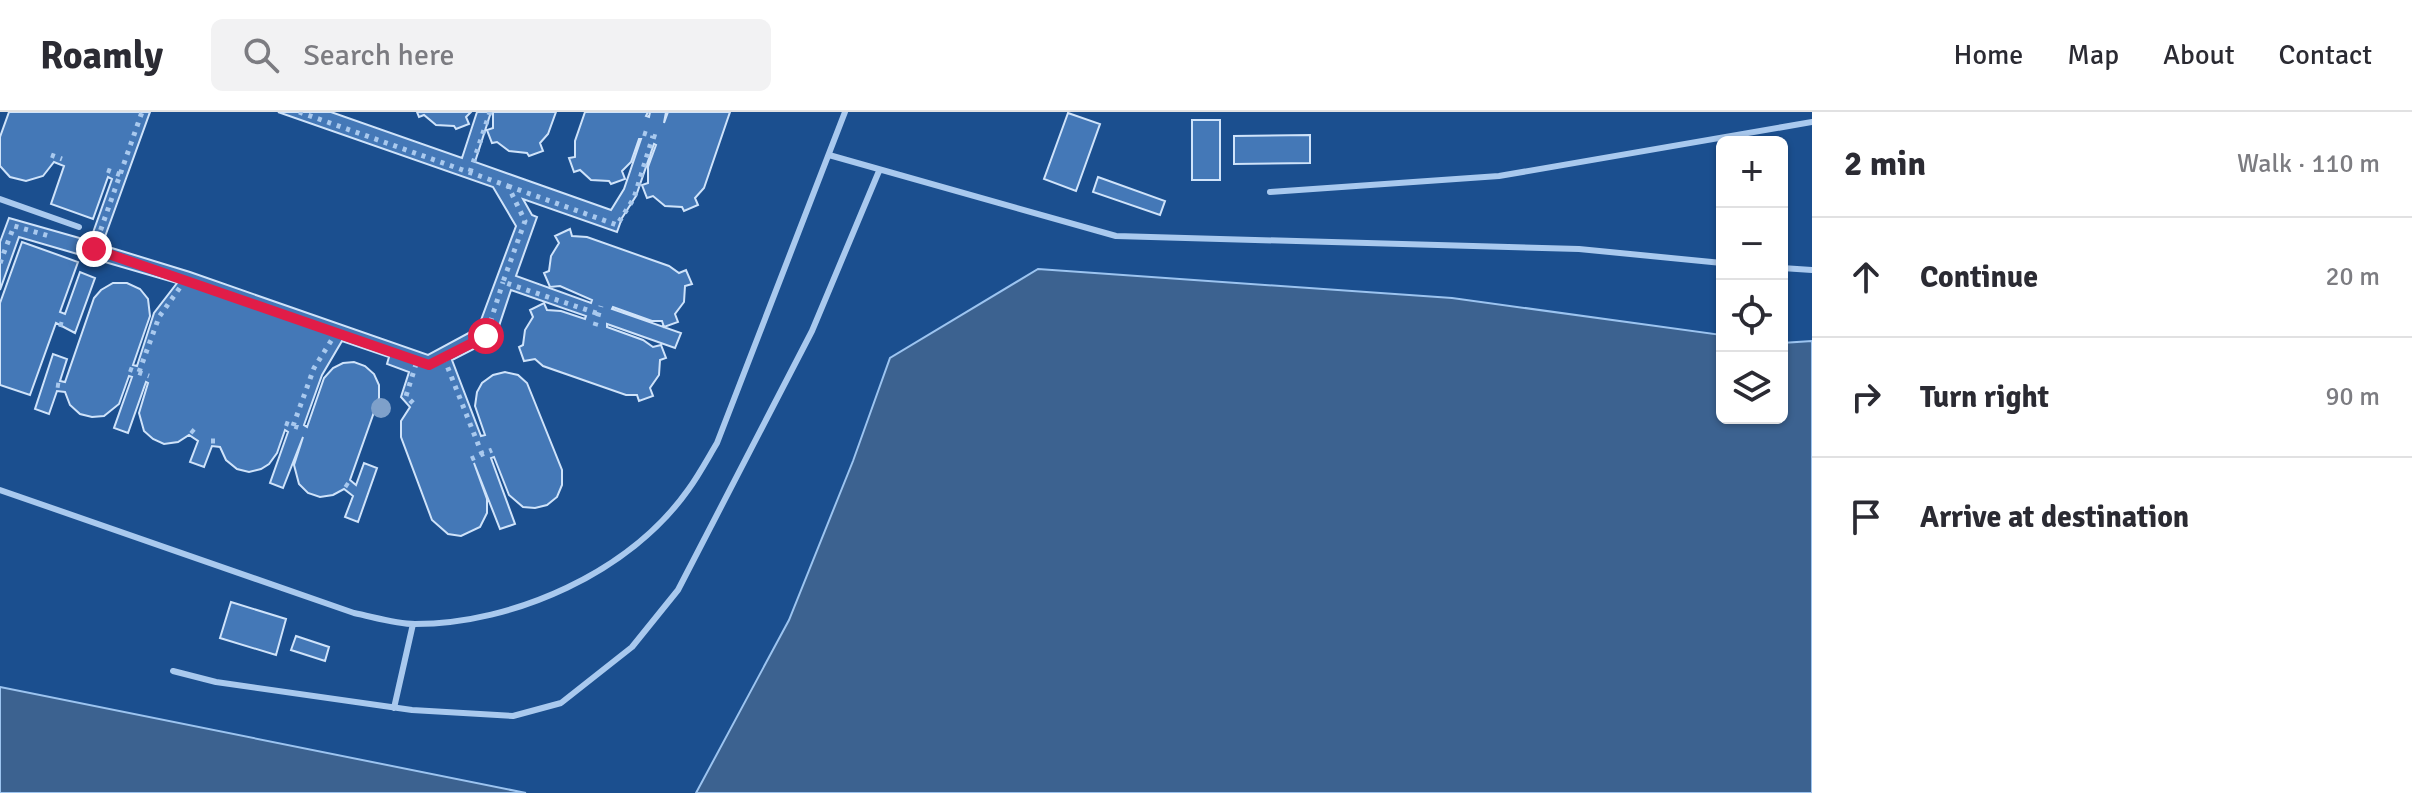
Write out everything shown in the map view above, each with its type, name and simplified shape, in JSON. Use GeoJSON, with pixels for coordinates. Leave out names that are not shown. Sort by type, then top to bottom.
{"type":"FeatureCollection","features":[{"type":"Feature","properties":{"kind":"lane"},"geometry":{"type":"LineString","coordinates":[[0,490],[354,613],[413,624],[471,619],[542,599],[604,570],[648,534],[688,492],[717,443],[845,112]]}},
{"type":"Feature","properties":{"kind":"lane"},"geometry":{"type":"LineString","coordinates":[[1270,192],[1499,176],[1812,122]]}},
{"type":"Feature","properties":{"kind":"lane"},"geometry":{"type":"LineString","coordinates":[[829,155],[1116,236],[1579,249],[1716,262]]}},
{"type":"Feature","properties":{"kind":"lane"},"geometry":{"type":"LineString","coordinates":[[173,671],[216,682],[394,708],[513,716],[561,703],[632,647],[678,590],[812,331],[879,171]]}},
{"type":"Feature","properties":{"kind":"lane"},"geometry":{"type":"LineString","coordinates":[[0,199],[79,227]]}},
{"type":"Feature","properties":{"kind":"lane"},"geometry":{"type":"LineString","coordinates":[[1788,268],[1812,270]]}},
{"type":"Feature","properties":{"kind":"lane"},"geometry":{"type":"LineString","coordinates":[[394,708],[413,624]]}},
{"type":"Feature","properties":{"kind":"path"},"geometry":{"type":"LineString","coordinates":[[94,249],[142,112]]}},
{"type":"Feature","properties":{"kind":"path"},"geometry":{"type":"LineString","coordinates":[[299,112],[617,225],[634,198],[653,136]]}},
{"type":"Feature","properties":{"kind":"path"},"geometry":{"type":"LineString","coordinates":[[470,172],[490,112]]}},
{"type":"Feature","properties":{"kind":"path"},"geometry":{"type":"LineString","coordinates":[[643,133],[662,139]]}},
{"type":"Feature","properties":{"kind":"path"},"geometry":{"type":"LineString","coordinates":[[51,155],[62,159]]}},
{"type":"Feature","properties":{"kind":"path"},"geometry":{"type":"LineString","coordinates":[[107,170],[121,175]]}},
{"type":"Feature","properties":{"kind":"path"},"geometry":{"type":"LineString","coordinates":[[68,241],[429,365],[486,336],[525,221],[508,186]]}},
{"type":"Feature","properties":{"kind":"path"},"geometry":{"type":"LineString","coordinates":[[0,263],[14,226],[54,238]]}},
{"type":"Feature","properties":{"kind":"path"},"geometry":{"type":"LineString","coordinates":[[139,372],[159,317],[186,279]]}},
{"type":"Feature","properties":{"kind":"path"},"geometry":{"type":"LineString","coordinates":[[503,282],[599,314]]}},
{"type":"Feature","properties":{"kind":"path"},"geometry":{"type":"LineString","coordinates":[[595,326],[601,306]]}},
{"type":"Feature","properties":{"kind":"path"},"geometry":{"type":"LineString","coordinates":[[59,324],[67,326]]}},
{"type":"Feature","properties":{"kind":"path"},"geometry":{"type":"LineString","coordinates":[[293,426],[314,368],[336,333]]}},
{"type":"Feature","properties":{"kind":"path"},"geometry":{"type":"LineString","coordinates":[[444,358],[482,454]]}},
{"type":"Feature","properties":{"kind":"path"},"geometry":{"type":"LineString","coordinates":[[413,403],[406,396],[417,361]]}},
{"type":"Feature","properties":{"kind":"path"},"geometry":{"type":"LineString","coordinates":[[129,369],[149,376]]}},
{"type":"Feature","properties":{"kind":"path"},"geometry":{"type":"LineString","coordinates":[[285,423],[303,429]]}},
{"type":"Feature","properties":{"kind":"path"},"geometry":{"type":"LineString","coordinates":[[191,430],[198,436]]}},
{"type":"Feature","properties":{"kind":"path"},"geometry":{"type":"LineString","coordinates":[[211,441],[220,441]]}},
{"type":"Feature","properties":{"kind":"path"},"geometry":{"type":"LineString","coordinates":[[471,459],[492,450]]}},
{"type":"Feature","properties":{"kind":"path"},"geometry":{"type":"LineString","coordinates":[[345,484],[353,489]]}},
{"type":"Feature","properties":{"kind":"water"},"geometry":{"type":"Polygon","coordinates":[[[1038,269],[1452,298],[1716,334],[1716,424],[1788,424],[1788,343],[1812,341],[1812,793],[696,793],[789,620],[853,461],[890,358],[1038,269]]]}},
{"type":"Feature","properties":{"kind":"water"},"geometry":{"type":"Polygon","coordinates":[[[0,687],[526,793],[0,793],[0,687]]]}},
{"type":"Feature","properties":{"kind":"building"},"geometry":{"type":"Polygon","coordinates":[[[9,112],[150,112],[102,245],[190,272],[428,355],[478,328],[516,226],[493,187],[278,112],[331,112],[462,158],[477,112],[491,112],[475,162],[611,210],[624,189],[641,139],[631,162],[622,171],[625,179],[611,184],[609,181],[591,180],[580,170],[574,172],[569,158],[575,157],[575,141],[585,112],[648,112],[646,116],[649,117],[650,112],[666,112],[664,123],[668,112],[730,112],[704,188],[695,198],[698,205],[684,211],[682,207],[665,206],[653,196],[647,198],[642,185],[648,183],[648,167],[654,144],[636,196],[617,232],[523,199],[532,215],[537,217],[516,276],[591,303],[592,300],[560,286],[550,287],[544,273],[549,271],[551,256],[559,243],[555,236],[570,229],[572,236],[587,237],[669,266],[679,273],[686,270],[692,284],[685,286],[684,302],[675,314],[678,322],[664,327],[662,321],[612,309],[681,333],[675,348],[607,324],[607,327],[643,340],[653,347],[661,345],[666,358],[660,360],[659,375],[650,388],[653,396],[639,401],[637,395],[626,395],[543,366],[535,359],[524,361],[519,347],[523,345],[525,330],[533,317],[530,310],[544,303],[547,310],[585,319],[586,316],[511,290],[495,338],[452,360],[481,436],[485,435],[475,406],[482,383],[493,375],[505,372],[518,375],[527,383],[562,470],[562,485],[557,497],[547,505],[523,507],[509,495],[494,457],[491,458],[515,524],[500,529],[474,463],[487,499],[487,513],[480,527],[461,536],[448,534],[432,520],[401,437],[401,421],[410,407],[401,397],[409,372],[387,364],[389,357],[342,341],[322,375],[304,425],[307,427],[324,378],[333,368],[354,362],[374,374],[379,385],[379,398],[350,480],[356,485],[364,463],[377,468],[358,522],[345,517],[353,496],[344,489],[320,497],[308,493],[299,484],[294,465],[303,437],[283,488],[270,483],[288,432],[285,430],[277,453],[269,464],[249,472],[237,469],[226,460],[220,447],[212,446],[204,467],[190,462],[198,441],[189,435],[178,442],[164,444],[153,439],[144,431],[139,413],[146,382],[128,433],[114,428],[132,377],[129,376],[119,404],[104,416],[80,414],[70,405],[65,392],[57,391],[49,414],[35,409],[53,354],[67,359],[60,381],[65,382],[94,298],[101,290],[113,283],[127,283],[140,289],[148,299],[150,316],[133,365],[137,366],[154,313],[177,283],[19,237],[0,290],[0,242],[9,218],[90,241],[112,179],[108,177],[93,219],[51,204],[64,166],[54,162],[43,176],[26,181],[10,177],[0,166],[0,137],[9,112]]]}},
{"type":"Feature","properties":{"kind":"building"},"geometry":{"type":"Polygon","coordinates":[[[417,112],[471,112],[466,117],[469,124],[456,129],[454,126],[436,125],[424,115],[419,117],[417,112]]]}},
{"type":"Feature","properties":{"kind":"building"},"geometry":{"type":"Polygon","coordinates":[[[493,112],[556,112],[548,134],[540,143],[543,151],[529,156],[527,153],[509,151],[497,142],[492,143],[487,130],[493,128],[493,112]]]}},
{"type":"Feature","properties":{"kind":"building"},"geometry":{"type":"Polygon","coordinates":[[[1068,113],[1100,124],[1076,191],[1044,179],[1068,113]]]}},
{"type":"Feature","properties":{"kind":"building"},"geometry":{"type":"Polygon","coordinates":[[[1192,120],[1220,120],[1220,180],[1192,180],[1192,120]]]}},
{"type":"Feature","properties":{"kind":"building"},"geometry":{"type":"Polygon","coordinates":[[[1310,135],[1310,163],[1234,164],[1234,136],[1310,135]]]}},
{"type":"Feature","properties":{"kind":"building"},"geometry":{"type":"Polygon","coordinates":[[[1098,177],[1165,201],[1160,215],[1093,192],[1098,177]]]}},
{"type":"Feature","properties":{"kind":"building"},"geometry":{"type":"Polygon","coordinates":[[[22,242],[78,262],[60,312],[65,314],[80,272],[95,278],[75,333],[56,323],[30,395],[0,385],[0,303],[22,242]]]}},
{"type":"Feature","properties":{"kind":"building"},"geometry":{"type":"Polygon","coordinates":[[[231,602],[286,619],[276,655],[220,638],[231,602]]]}},
{"type":"Feature","properties":{"kind":"building"},"geometry":{"type":"Polygon","coordinates":[[[296,636],[329,647],[325,661],[291,650],[296,636]]]}},
{"type":"Feature","properties":{"kind":"route"},"geometry":{"type":"LineString","coordinates":[[94,249],[429,365],[486,336]]}}]}
